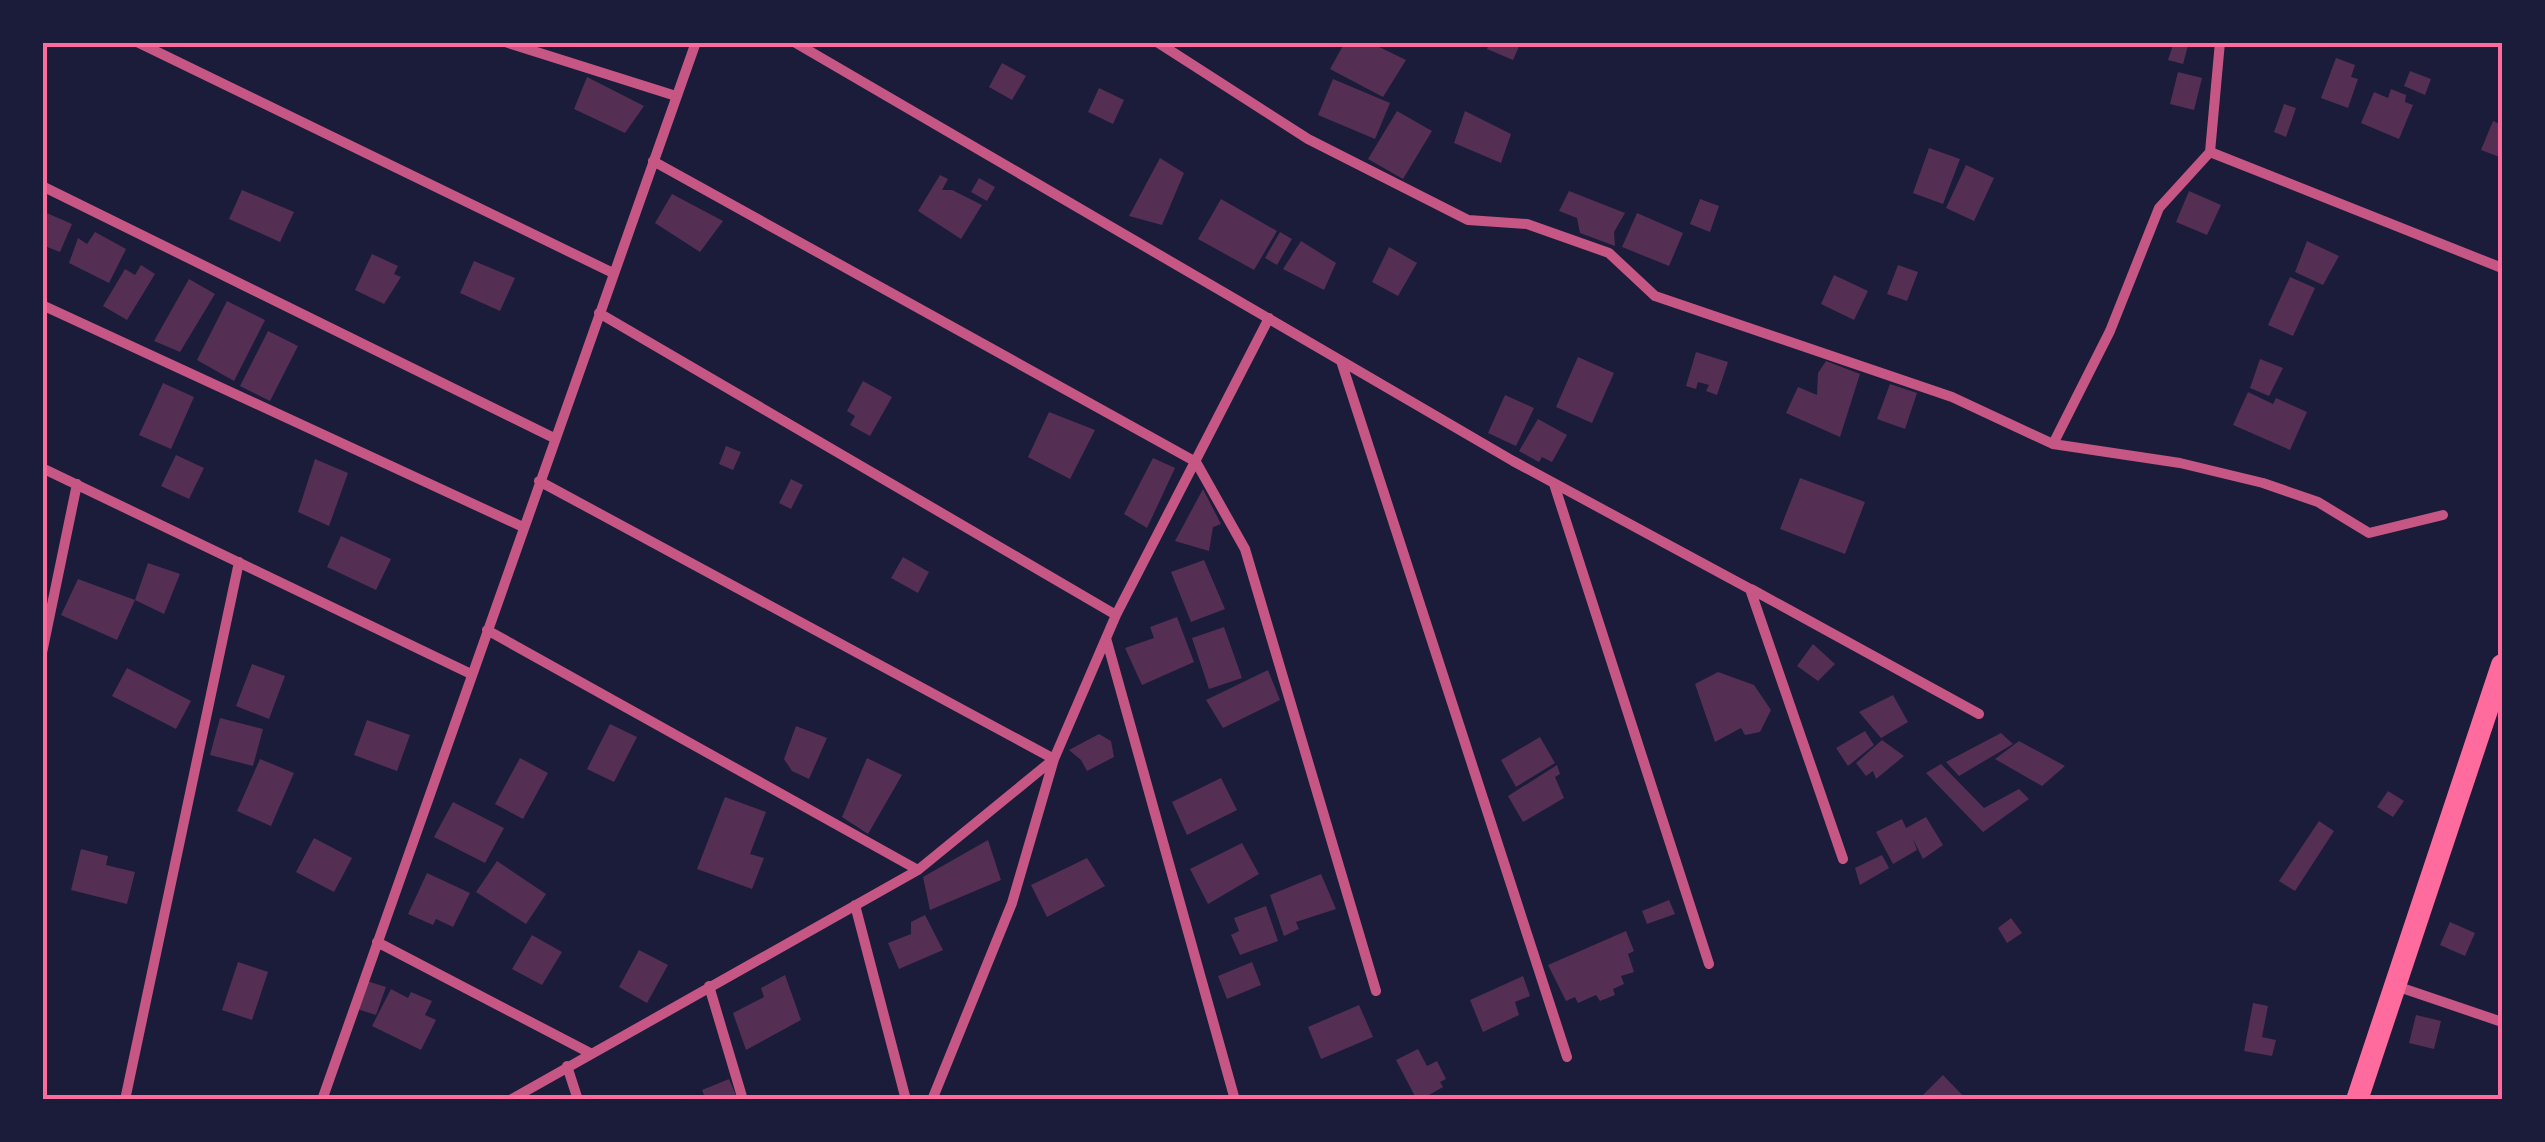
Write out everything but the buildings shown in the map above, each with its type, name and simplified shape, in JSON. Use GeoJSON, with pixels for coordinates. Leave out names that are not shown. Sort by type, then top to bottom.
{"type":"FeatureCollection","features":[{"type":"Feature","properties":{"kind":"highway"},"geometry":{"type":"LineString","coordinates":[[2357,1100],[2501,673]]}},
{"type":"Feature","properties":{"kind":"street"},"geometry":{"type":"LineString","coordinates":[[136,42],[613,273]]}},
{"type":"Feature","properties":{"kind":"street"},"geometry":{"type":"LineString","coordinates":[[505,42],[676,96]]}},
{"type":"Feature","properties":{"kind":"street"},"geometry":{"type":"LineString","coordinates":[[322,1100],[696,42]]}},
{"type":"Feature","properties":{"kind":"street"},"geometry":{"type":"LineString","coordinates":[[794,42],[1554,483],[1979,714]]}},
{"type":"Feature","properties":{"kind":"street"},"geometry":{"type":"LineString","coordinates":[[1157,42],[1308,139],[1468,220],[1526,224],[1609,253],[1655,296],[1952,397],[2053,444],[2180,463],[2263,482],[2318,502],[2369,532],[2442,515]]}},
{"type":"Feature","properties":{"kind":"street"},"geometry":{"type":"LineString","coordinates":[[2053,444],[2110,331],[2159,208],[2210,152],[2220,42]]}},
{"type":"Feature","properties":{"kind":"street"},"geometry":{"type":"LineString","coordinates":[[2210,152],[2502,268]]}},
{"type":"Feature","properties":{"kind":"street"},"geometry":{"type":"LineString","coordinates":[[653,161],[1196,462],[1245,549],[1376,991]]}},
{"type":"Feature","properties":{"kind":"street"},"geometry":{"type":"LineString","coordinates":[[42,186],[554,438]]}},
{"type":"Feature","properties":{"kind":"street"},"geometry":{"type":"LineString","coordinates":[[42,305],[523,527]]}},
{"type":"Feature","properties":{"kind":"street"},"geometry":{"type":"LineString","coordinates":[[599,313],[1116,615]]}},
{"type":"Feature","properties":{"kind":"street"},"geometry":{"type":"LineString","coordinates":[[932,1100],[1012,903],[1054,758],[1106,636],[1269,318]]}},
{"type":"Feature","properties":{"kind":"street"},"geometry":{"type":"LineString","coordinates":[[1341,360],[1567,1057]]}},
{"type":"Feature","properties":{"kind":"street"},"geometry":{"type":"LineString","coordinates":[[42,468],[471,674]]}},
{"type":"Feature","properties":{"kind":"street"},"geometry":{"type":"LineString","coordinates":[[539,481],[1054,758]]}},
{"type":"Feature","properties":{"kind":"street"},"geometry":{"type":"LineString","coordinates":[[1554,483],[1710,964]]}},
{"type":"Feature","properties":{"kind":"street"},"geometry":{"type":"LineString","coordinates":[[42,653],[77,484]]}},
{"type":"Feature","properties":{"kind":"street"},"geometry":{"type":"LineString","coordinates":[[124,1100],[239,562]]}},
{"type":"Feature","properties":{"kind":"street"},"geometry":{"type":"LineString","coordinates":[[1750,589],[1843,859]]}},
{"type":"Feature","properties":{"kind":"street"},"geometry":{"type":"LineString","coordinates":[[487,630],[918,870]]}},
{"type":"Feature","properties":{"kind":"street"},"geometry":{"type":"LineString","coordinates":[[1106,636],[1235,1100]]}},
{"type":"Feature","properties":{"kind":"street"},"geometry":{"type":"LineString","coordinates":[[510,1100],[918,870],[1054,758]]}},
{"type":"Feature","properties":{"kind":"street"},"geometry":{"type":"LineString","coordinates":[[855,905],[906,1100]]}},
{"type":"Feature","properties":{"kind":"street"},"geometry":{"type":"LineString","coordinates":[[377,942],[590,1053]]}},
{"type":"Feature","properties":{"kind":"street"},"geometry":{"type":"LineString","coordinates":[[709,986],[743,1100]]}},
{"type":"Feature","properties":{"kind":"street"},"geometry":{"type":"LineString","coordinates":[[2396,986],[2502,1022]]}},
{"type":"Feature","properties":{"kind":"street"},"geometry":{"type":"LineString","coordinates":[[567,1066],[578,1100]]}}]}
